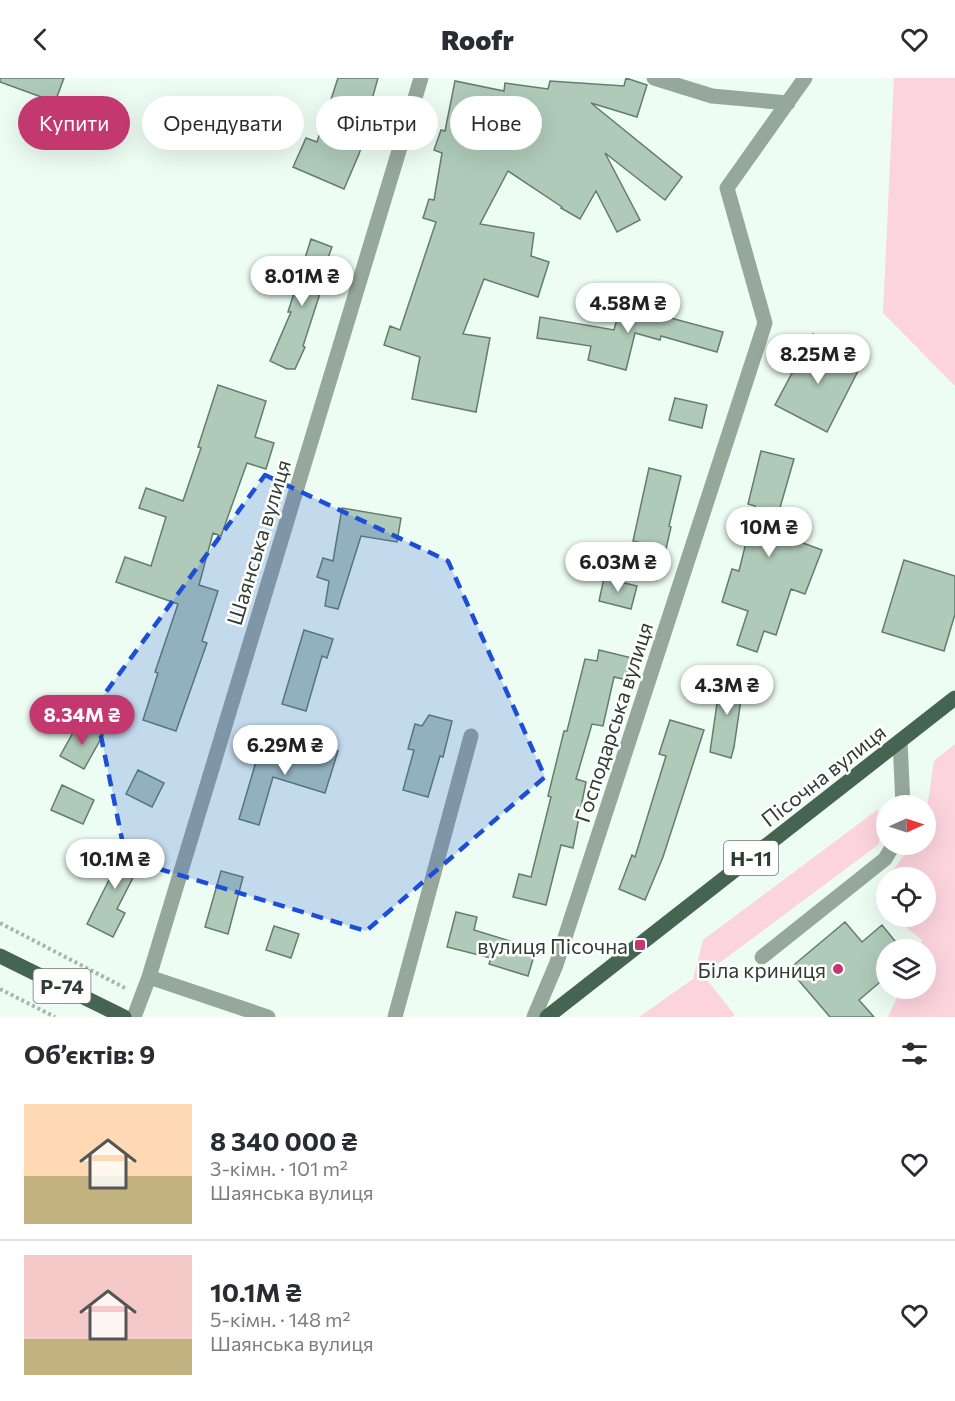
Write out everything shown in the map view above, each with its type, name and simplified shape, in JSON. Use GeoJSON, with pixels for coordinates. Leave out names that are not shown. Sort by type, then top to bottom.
{"type":"FeatureCollection","features":[{"type":"Feature","properties":{"kind":"main road","name":"Пісочна вулиця"},"geometry":{"type":"LineString","coordinates":[[547,1017],[955,698]]}},
{"type":"Feature","properties":{"kind":"main road","name":"Р-74"},"geometry":{"type":"LineString","coordinates":[[0,956],[124,1017]]}},
{"type":"Feature","properties":{"kind":"street","name":"Шаянська вулиця"},"geometry":{"type":"LineString","coordinates":[[134,1017],[420,78]]}},
{"type":"Feature","properties":{"kind":"street"},"geometry":{"type":"LineString","coordinates":[[654,78],[712,96],[788,103]]}},
{"type":"Feature","properties":{"kind":"street","name":"Господарська вулиця"},"geometry":{"type":"LineString","coordinates":[[534,1017],[556,965],[765,323],[727,188],[805,78]]}},
{"type":"Feature","properties":{"kind":"street"},"geometry":{"type":"LineString","coordinates":[[395,1017],[471,736]]}},
{"type":"Feature","properties":{"kind":"street"},"geometry":{"type":"LineString","coordinates":[[900,741],[902,795]]}},
{"type":"Feature","properties":{"kind":"street"},"geometry":{"type":"LineString","coordinates":[[762,957],[887,855]]}},
{"type":"Feature","properties":{"kind":"street"},"geometry":{"type":"LineString","coordinates":[[148,977],[268,1017]]}},
{"type":"Feature","properties":{"kind":"path"},"geometry":{"type":"LineString","coordinates":[[0,923],[141,997]]}},
{"type":"Feature","properties":{"kind":"path"},"geometry":{"type":"LineString","coordinates":[[0,989],[55,1017]]}},
{"type":"Feature","properties":{"kind":"highlighted area"},"geometry":{"type":"Polygon","coordinates":[[[265,475],[448,561],[545,777],[366,931],[126,859],[95,707],[265,475]]]}},
{"type":"Feature","properties":{"kind":"shaded area"},"geometry":{"type":"Polygon","coordinates":[[[894,78],[955,78],[955,386],[883,313],[894,78]]]}},
{"type":"Feature","properties":{"kind":"shaded area"},"geometry":{"type":"Polygon","coordinates":[[[955,744],[955,1017],[888,1017],[896,999],[936,999],[936,939],[921,939],[906,927],[936,927],[936,867],[895,867],[904,855],[936,855],[936,795],[929,795],[934,761],[955,744]]]}},
{"type":"Feature","properties":{"kind":"shaded area"},"geometry":{"type":"Polygon","coordinates":[[[876,811],[876,846],[703,975],[735,1015],[732,1017],[639,1017],[693,979],[703,940],[876,811]]]}},
{"type":"Feature","properties":{"kind":"building"},"geometry":{"type":"Polygon","coordinates":[[[0,78],[64,78],[57,96],[38,96],[0,82],[0,78]]]}},
{"type":"Feature","properties":{"kind":"building"},"geometry":{"type":"Polygon","coordinates":[[[338,78],[378,78],[373,96],[332,96],[338,78]]]}},
{"type":"Feature","properties":{"kind":"building"},"geometry":{"type":"Polygon","coordinates":[[[626,78],[647,85],[637,117],[591,103],[682,177],[665,200],[605,153],[640,220],[617,232],[596,191],[580,219],[508,171],[480,224],[534,233],[531,256],[549,262],[538,297],[484,279],[463,334],[490,338],[476,412],[412,399],[420,357],[384,345],[390,326],[400,330],[436,222],[423,218],[429,199],[434,200],[442,153],[434,150],[438,150],[441,130],[445,131],[450,106],[450,150],[542,150],[542,96],[452,96],[455,81],[504,91],[505,83],[548,89],[550,81],[624,86],[626,78]]]}},
{"type":"Feature","properties":{"kind":"building"},"geometry":{"type":"Polygon","coordinates":[[[306,138],[316,142],[316,150],[360,150],[344,189],[293,167],[301,150],[304,150],[306,138]]]}},
{"type":"Feature","properties":{"kind":"building"},"geometry":{"type":"Polygon","coordinates":[[[311,239],[332,247],[321,277],[325,278],[303,346],[305,347],[295,369],[287,369],[270,361],[291,312],[288,312],[311,239]]]}},
{"type":"Feature","properties":{"kind":"building"},"geometry":{"type":"Polygon","coordinates":[[[622,301],[668,313],[667,317],[723,332],[717,352],[661,336],[660,340],[635,333],[626,370],[588,360],[591,346],[537,338],[540,317],[614,330],[622,301]]]}},
{"type":"Feature","properties":{"kind":"building"},"geometry":{"type":"Polygon","coordinates":[[[813,334],[858,371],[827,432],[775,405],[813,334]]]}},
{"type":"Feature","properties":{"kind":"building"},"geometry":{"type":"Polygon","coordinates":[[[218,385],[266,401],[255,437],[274,443],[266,469],[247,463],[221,536],[213,533],[199,585],[218,591],[202,641],[207,643],[176,731],[143,720],[158,673],[155,672],[178,604],[116,582],[125,557],[151,566],[166,517],[139,508],[146,488],[183,501],[201,448],[198,447],[218,385]]]}},
{"type":"Feature","properties":{"kind":"building"},"geometry":{"type":"Polygon","coordinates":[[[675,398],[707,405],[702,428],[669,420],[675,398]]]}},
{"type":"Feature","properties":{"kind":"building"},"geometry":{"type":"Polygon","coordinates":[[[761,451],[794,459],[773,532],[822,550],[805,594],[791,589],[776,635],[764,631],[757,652],[737,645],[748,611],[722,602],[732,569],[739,571],[755,506],[748,504],[761,451]]]}},
{"type":"Feature","properties":{"kind":"building"},"geometry":{"type":"Polygon","coordinates":[[[649,468],[681,476],[666,549],[633,541],[649,468]]]}},
{"type":"Feature","properties":{"kind":"building"},"geometry":{"type":"Polygon","coordinates":[[[342,508],[401,518],[397,542],[361,536],[338,609],[325,606],[329,581],[317,577],[323,558],[333,561],[342,508]]]}},
{"type":"Feature","properties":{"kind":"building"},"geometry":{"type":"Polygon","coordinates":[[[904,560],[955,576],[955,614],[944,651],[882,632],[904,560]]]}},
{"type":"Feature","properties":{"kind":"building"},"geometry":{"type":"Polygon","coordinates":[[[604,578],[637,586],[631,609],[599,601],[604,578]]]}},
{"type":"Feature","properties":{"kind":"building"},"geometry":{"type":"Polygon","coordinates":[[[304,630],[333,639],[327,658],[322,656],[306,711],[282,704],[304,630]]]}},
{"type":"Feature","properties":{"kind":"building"},"geometry":{"type":"Polygon","coordinates":[[[599,650],[632,658],[627,680],[614,677],[603,726],[592,724],[576,779],[586,782],[573,848],[561,845],[546,905],[513,897],[519,874],[531,877],[551,797],[548,796],[564,731],[567,731],[585,659],[597,661],[599,650]]]}},
{"type":"Feature","properties":{"kind":"building"},"geometry":{"type":"Polygon","coordinates":[[[721,676],[744,679],[731,758],[710,752],[721,676]]]}},
{"type":"Feature","properties":{"kind":"building"},"geometry":{"type":"Polygon","coordinates":[[[429,715],[452,721],[443,757],[440,756],[428,797],[403,790],[414,750],[408,749],[415,724],[422,726],[429,715]]]}},
{"type":"Feature","properties":{"kind":"building"},"geometry":{"type":"Polygon","coordinates":[[[670,720],[704,730],[663,857],[645,900],[619,889],[632,855],[635,857],[666,756],[659,754],[670,720]]]}},
{"type":"Feature","properties":{"kind":"building"},"geometry":{"type":"Polygon","coordinates":[[[79,722],[103,735],[84,769],[60,756],[79,722]]]}},
{"type":"Feature","properties":{"kind":"building"},"geometry":{"type":"Polygon","coordinates":[[[261,745],[313,760],[318,745],[338,751],[325,793],[273,777],[259,825],[239,819],[261,745]]]}},
{"type":"Feature","properties":{"kind":"building"},"geometry":{"type":"Polygon","coordinates":[[[138,770],[164,783],[152,807],[126,794],[138,770]]]}},
{"type":"Feature","properties":{"kind":"building"},"geometry":{"type":"Polygon","coordinates":[[[62,785],[94,800],[83,824],[51,810],[62,785]]]}},
{"type":"Feature","properties":{"kind":"building"},"geometry":{"type":"Polygon","coordinates":[[[118,843],[144,856],[117,909],[125,913],[113,937],[87,924],[114,870],[107,867],[118,843]]]}},
{"type":"Feature","properties":{"kind":"building"},"geometry":{"type":"Polygon","coordinates":[[[221,871],[243,877],[228,934],[205,927],[221,871]]]}},
{"type":"Feature","properties":{"kind":"building"},"geometry":{"type":"Polygon","coordinates":[[[456,912],[477,917],[474,930],[536,949],[528,976],[489,964],[491,958],[447,947],[456,912]]]}},
{"type":"Feature","properties":{"kind":"building","name":"Біла криниця"},"geometry":{"type":"Polygon","coordinates":[[[845,922],[862,942],[880,927],[884,927],[893,939],[876,939],[876,986],[859,1000],[874,1017],[830,1017],[789,969],[845,922]]]}},
{"type":"Feature","properties":{"kind":"building"},"geometry":{"type":"Polygon","coordinates":[[[274,926],[299,934],[291,958],[266,950],[274,926]]]}},
{"type":"Feature","properties":{"kind":"place","name":"вулиця Пісочна"},"geometry":{"type":"Point","coordinates":[640,945]}},
{"type":"Feature","properties":{"kind":"place","name":"Біла криниця"},"geometry":{"type":"Point","coordinates":[838,969]}}]}
